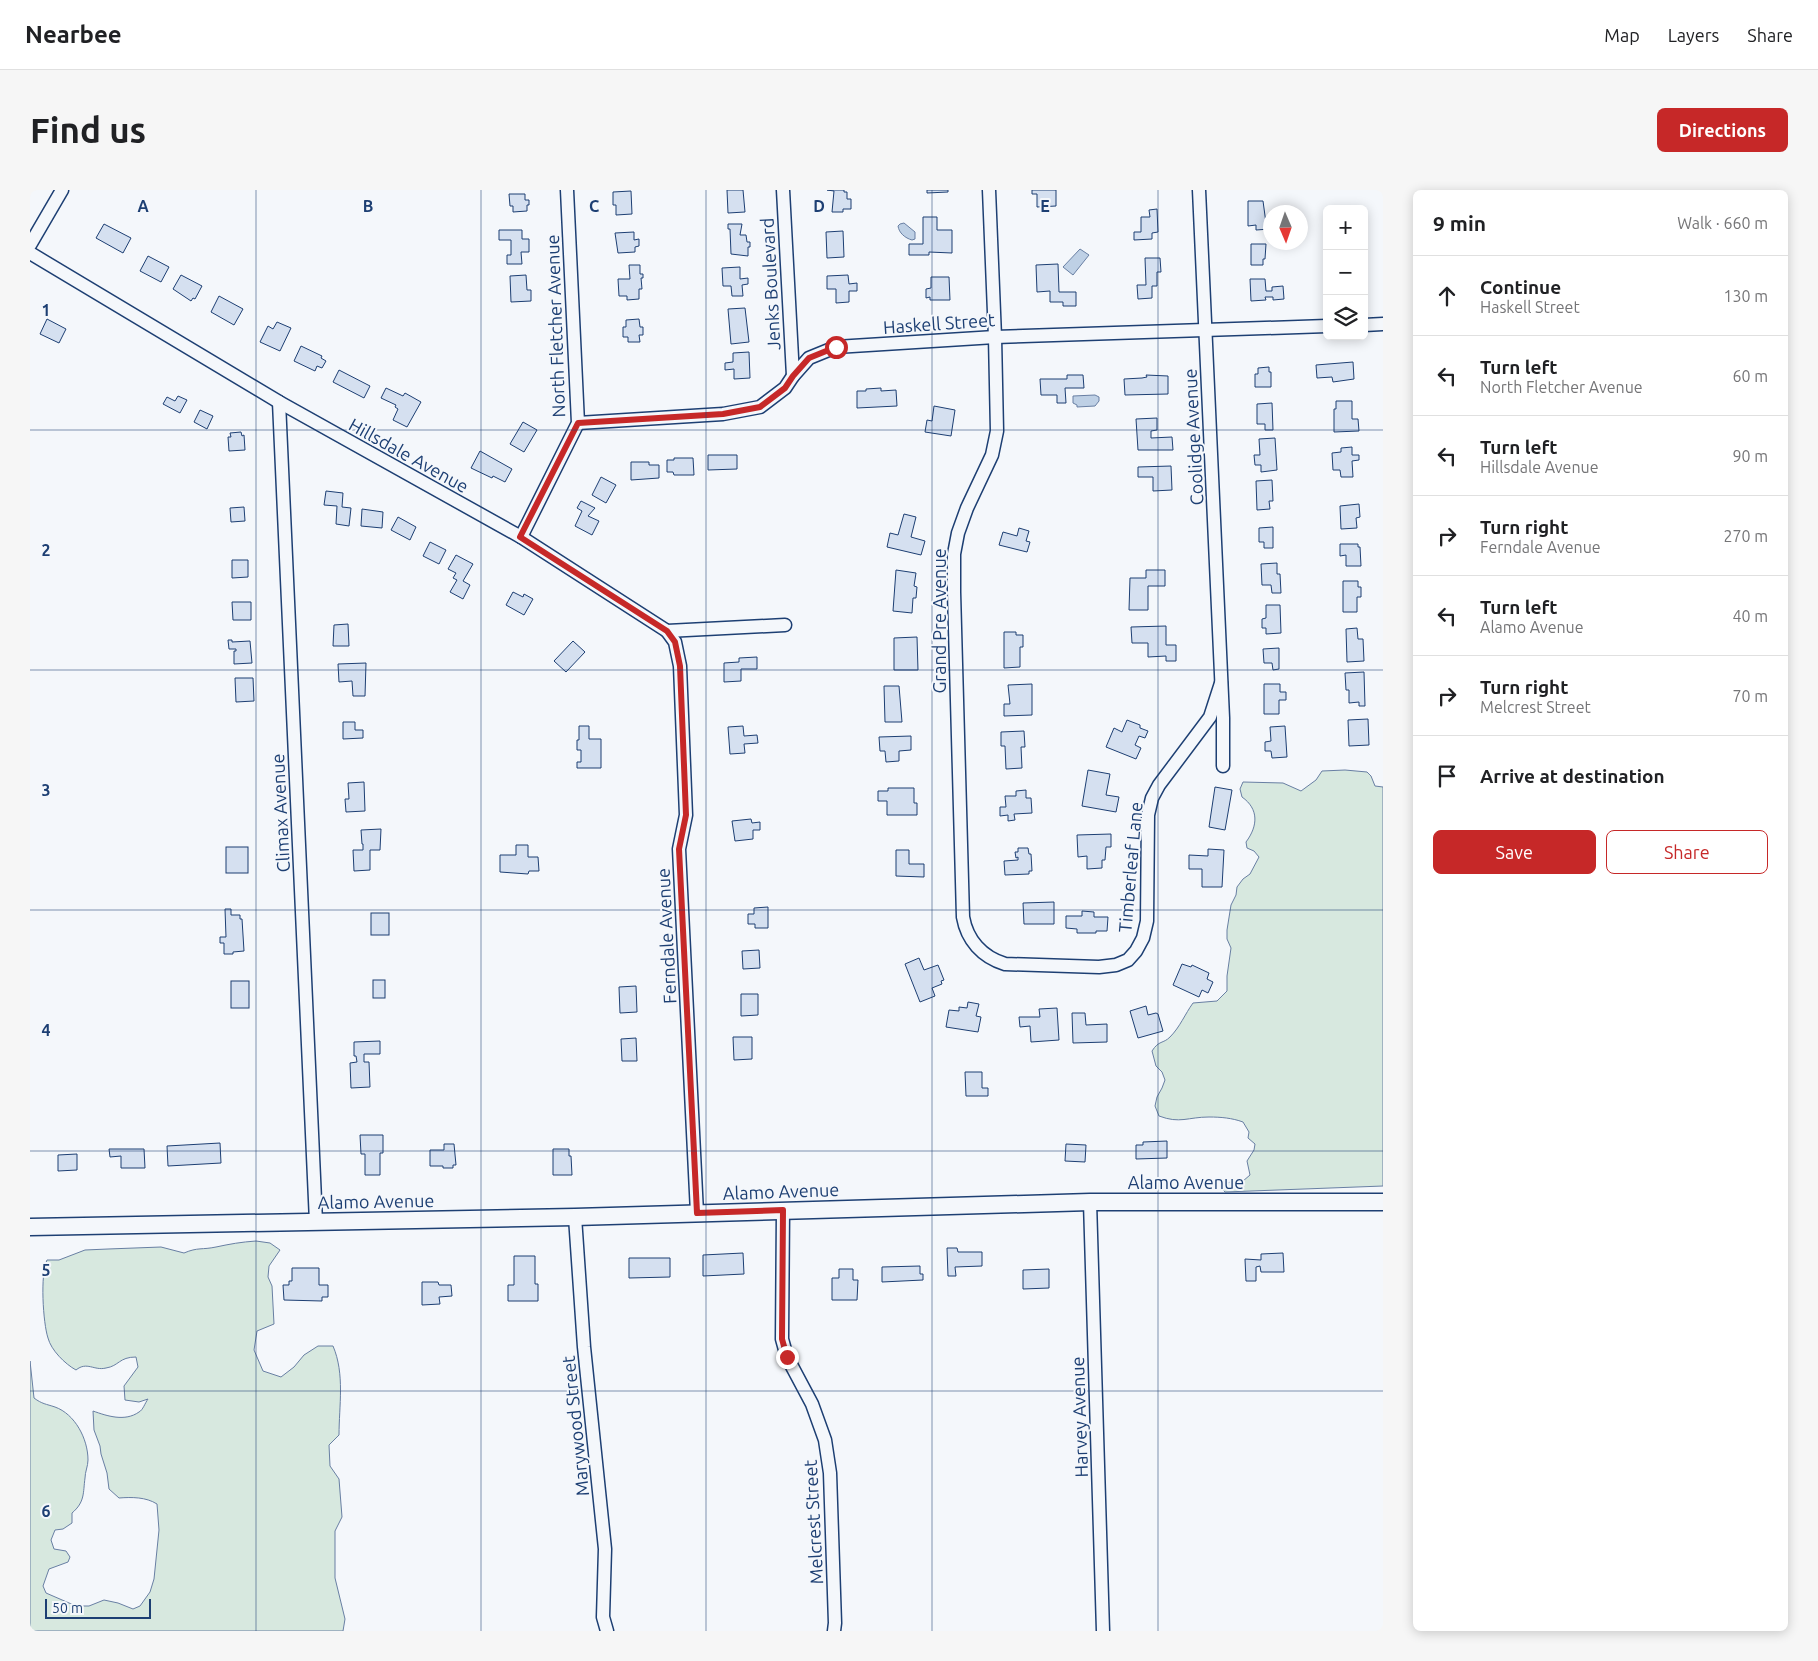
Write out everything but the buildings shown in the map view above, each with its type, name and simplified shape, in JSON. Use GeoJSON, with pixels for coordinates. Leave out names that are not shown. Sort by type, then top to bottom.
{"type":"FeatureCollection","features":[{"type":"Feature","properties":{"kind":"street"},"geometry":{"type":"LineString","coordinates":[[30,245],[62,190]]}},
{"type":"Feature","properties":{"kind":"street","name":"North Fletcher Avenue"},"geometry":{"type":"LineString","coordinates":[[520,537],[578,423],[567,190]]}},
{"type":"Feature","properties":{"kind":"street","name":"Jenks Boulevard"},"geometry":{"type":"LineString","coordinates":[[783,190],[793,376]]}},
{"type":"Feature","properties":{"kind":"street","name":"Grand Pre Avenue"},"geometry":{"type":"LineString","coordinates":[[989,190],[997,431],[992,455],[967,508],[958,533],[954,554],[963,917],[965,928],[979,950],[996,961],[1005,964],[1021,965]]}},
{"type":"Feature","properties":{"kind":"street","name":"Coolidge Avenue"},"geometry":{"type":"LineString","coordinates":[[1199,190],[1223,766]]}},
{"type":"Feature","properties":{"kind":"street","name":"Hillsdale Avenue"},"geometry":{"type":"LineString","coordinates":[[30,253],[279,402],[520,537],[667,631]]}},
{"type":"Feature","properties":{"kind":"street"},"geometry":{"type":"LineString","coordinates":[[1368,325],[1383,324]]}},
{"type":"Feature","properties":{"kind":"street","name":"Haskell Street"},"geometry":{"type":"LineString","coordinates":[[578,423],[723,414],[760,407],[785,388],[809,358],[836,347],[995,336],[1323,326]]}},
{"type":"Feature","properties":{"kind":"street","name":"Climax Avenue"},"geometry":{"type":"LineString","coordinates":[[279,402],[316,1222]]}},
{"type":"Feature","properties":{"kind":"street"},"geometry":{"type":"LineString","coordinates":[[667,631],[785,625]]}},
{"type":"Feature","properties":{"kind":"street","name":"Ferndale Avenue"},"geometry":{"type":"LineString","coordinates":[[667,631],[675,642],[680,666],[686,815],[679,849],[697,1213]]}},
{"type":"Feature","properties":{"kind":"street","name":"Timberleaf Lane"},"geometry":{"type":"LineString","coordinates":[[1021,965],[1099,967],[1116,965],[1128,960],[1136,951],[1143,938],[1147,921],[1148,815],[1152,798],[1159,785],[1210,717],[1221,683]]}},
{"type":"Feature","properties":{"kind":"street","name":"Alamo Avenue"},"geometry":{"type":"LineString","coordinates":[[30,1227],[575,1217],[1090,1202],[1383,1202]]}},
{"type":"Feature","properties":{"kind":"street","name":"Harvey Avenue"},"geometry":{"type":"LineString","coordinates":[[1090,1202],[1103,1631]]}},
{"type":"Feature","properties":{"kind":"street","name":"Melcrest Street"},"geometry":{"type":"LineString","coordinates":[[783,1210],[782,1339],[787,1357],[812,1404],[825,1440],[830,1473],[836,1623],[834,1631]]}},
{"type":"Feature","properties":{"kind":"street","name":"Marywood Street"},"geometry":{"type":"LineString","coordinates":[[575,1217],[587,1376],[605,1549],[603,1617],[607,1631]]}},
{"type":"Feature","properties":{"kind":"shaded area"},"geometry":{"type":"Polygon","coordinates":[[[1345,770],[1367,772],[1375,786],[1383,787],[1383,1186],[1225,1192],[1220,1187],[1232,1181],[1243,1181],[1250,1175],[1247,1161],[1254,1150],[1255,1144],[1248,1138],[1249,1132],[1243,1122],[1231,1119],[1202,1117],[1173,1120],[1159,1116],[1155,1106],[1165,1080],[1162,1072],[1156,1066],[1152,1051],[1174,1033],[1193,1003],[1217,1001],[1227,991],[1231,948],[1227,939],[1227,930],[1231,905],[1236,895],[1237,887],[1250,874],[1259,857],[1254,851],[1247,848],[1246,842],[1253,830],[1255,818],[1248,802],[1242,797],[1240,789],[1243,782],[1283,783],[1301,791],[1316,780],[1322,771],[1345,770]]]}},
{"type":"Feature","properties":{"kind":"shaded area"},"geometry":{"type":"Polygon","coordinates":[[[256,1241],[270,1243],[280,1250],[269,1266],[268,1277],[272,1286],[274,1324],[257,1331],[254,1350],[263,1371],[281,1377],[294,1367],[304,1355],[318,1346],[333,1346],[337,1357],[340,1379],[339,1435],[329,1445],[330,1466],[339,1479],[342,1517],[335,1531],[335,1578],[345,1619],[343,1631],[30,1631],[30,1361],[34,1398],[69,1415],[83,1436],[88,1460],[83,1497],[72,1513],[72,1523],[63,1529],[55,1530],[51,1540],[54,1549],[66,1551],[70,1557],[68,1562],[49,1569],[43,1586],[46,1593],[76,1606],[89,1606],[104,1600],[133,1609],[140,1606],[150,1592],[154,1579],[159,1530],[157,1504],[139,1498],[119,1498],[109,1489],[107,1473],[94,1430],[93,1411],[110,1416],[128,1417],[140,1411],[144,1406],[148,1399],[139,1402],[125,1400],[124,1386],[138,1367],[136,1357],[126,1358],[102,1369],[84,1366],[76,1370],[59,1356],[52,1347],[46,1331],[43,1287],[47,1260],[59,1260],[85,1250],[161,1247],[184,1253],[197,1249],[256,1241]]]}},
{"type":"Feature","properties":{"kind":"water"},"geometry":{"type":"Polygon","coordinates":[[[904,223],[915,232],[915,239],[909,239],[901,233],[898,226],[904,223]]]}},
{"type":"Feature","properties":{"kind":"water"},"geometry":{"type":"Polygon","coordinates":[[[1080,249],[1089,255],[1073,275],[1063,267],[1080,249]]]}},
{"type":"Feature","properties":{"kind":"water"},"geometry":{"type":"Polygon","coordinates":[[[1095,395],[1099,397],[1099,401],[1095,406],[1077,407],[1073,403],[1073,396],[1095,395]]]}},
{"type":"Feature","properties":{"kind":"route"},"geometry":{"type":"LineString","coordinates":[[787,1357],[782,1339],[783,1210],[697,1213],[679,849],[686,815],[684,760],[680,666],[675,642],[667,631],[520,537],[578,423],[723,414],[760,407],[785,388],[809,358],[836,347]]}}]}
